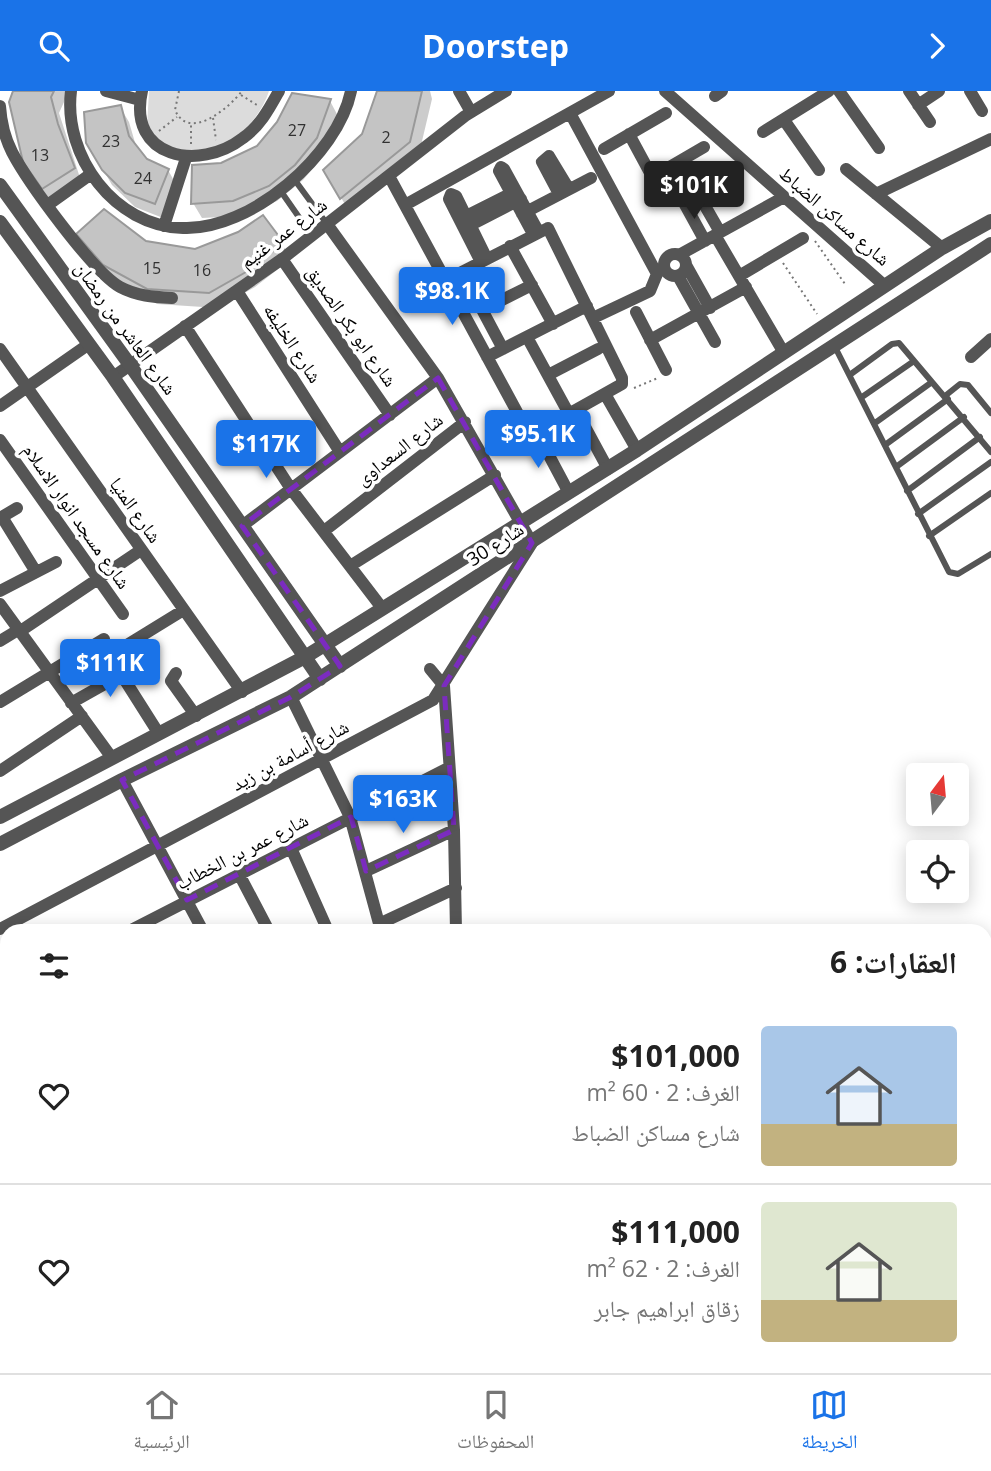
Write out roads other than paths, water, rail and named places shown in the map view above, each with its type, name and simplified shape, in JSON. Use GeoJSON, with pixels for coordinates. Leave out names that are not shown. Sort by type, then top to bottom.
{"type":"FeatureCollection","features":[{"type":"Feature","properties":{"kind":"street"},"geometry":{"type":"LineString","coordinates":[[71,91],[71,129],[78,151],[102,189],[139,217],[164,226],[184,229],[208,226],[256,205],[294,179],[323,149],[339,125],[351,91]]}},
{"type":"Feature","properties":{"kind":"street"},"geometry":{"type":"LineString","coordinates":[[106,91],[141,95],[144,126],[150,137],[166,151],[188,158],[218,152],[241,140],[268,112],[279,91]]}},
{"type":"Feature","properties":{"kind":"street"},"geometry":{"type":"LineString","coordinates":[[459,91],[471,112]]}},
{"type":"Feature","properties":{"kind":"street","name":"شارع عمر غنيم"},"geometry":{"type":"LineString","coordinates":[[113,377],[282,259],[471,112],[506,91]]}},
{"type":"Feature","properties":{"kind":"street"},"geometry":{"type":"LineString","coordinates":[[405,205],[609,91]]}},
{"type":"Feature","properties":{"kind":"street","name":"شارع مساكن الضباط"},"geometry":{"type":"LineString","coordinates":[[665,91],[885,286]]}},
{"type":"Feature","properties":{"kind":"street"},"geometry":{"type":"LineString","coordinates":[[763,132],[829,91]]}},
{"type":"Feature","properties":{"kind":"street"},"geometry":{"type":"LineString","coordinates":[[839,91],[878,148]]}},
{"type":"Feature","properties":{"kind":"street"},"geometry":{"type":"LineString","coordinates":[[909,91],[930,121]]}},
{"type":"Feature","properties":{"kind":"street"},"geometry":{"type":"LineString","coordinates":[[918,105],[939,91]]}},
{"type":"Feature","properties":{"kind":"street"},"geometry":{"type":"LineString","coordinates":[[971,91],[982,111]]}},
{"type":"Feature","properties":{"kind":"street"},"geometry":{"type":"LineString","coordinates":[[0,106],[1,122],[12,152],[97,267],[118,286],[144,297],[172,298]]}},
{"type":"Feature","properties":{"kind":"street"},"geometry":{"type":"LineString","coordinates":[[487,357],[553,324],[650,291],[657,274],[570,113]]}},
{"type":"Feature","properties":{"kind":"street"},"geometry":{"type":"LineString","coordinates":[[604,149],[666,113]]}},
{"type":"Feature","properties":{"kind":"street"},"geometry":{"type":"LineString","coordinates":[[783,120],[819,170]]}},
{"type":"Feature","properties":{"kind":"street"},"geometry":{"type":"LineString","coordinates":[[629,134],[652,174],[659,175],[704,147]]}},
{"type":"Feature","properties":{"kind":"street"},"geometry":{"type":"LineString","coordinates":[[876,194],[990,141]]}},
{"type":"Feature","properties":{"kind":"street"},"geometry":{"type":"LineString","coordinates":[[164,226],[188,158]]}},
{"type":"Feature","properties":{"kind":"street"},"geometry":{"type":"LineString","coordinates":[[846,169],[942,249]]}},
{"type":"Feature","properties":{"kind":"street"},"geometry":{"type":"LineString","coordinates":[[666,170],[682,199],[714,236],[784,353]]}},
{"type":"Feature","properties":{"kind":"street"},"geometry":{"type":"LineString","coordinates":[[682,199],[734,172]]}},
{"type":"Feature","properties":{"kind":"street"},"geometry":{"type":"LineString","coordinates":[[49,204],[91,174]]}},
{"type":"Feature","properties":{"kind":"street"},"geometry":{"type":"LineString","coordinates":[[389,176],[523,423],[538,430],[569,493]]}},
{"type":"Feature","properties":{"kind":"street"},"geometry":{"type":"LineString","coordinates":[[484,260],[465,222],[519,202],[564,192],[591,178]]}},
{"type":"Feature","properties":{"kind":"street","name":"شارع العاشر من رمضان"},"geometry":{"type":"LineString","coordinates":[[0,185],[130,365],[340,666]]}},
{"type":"Feature","properties":{"kind":"street"},"geometry":{"type":"LineString","coordinates":[[696,192],[714,236]]}},
{"type":"Feature","properties":{"kind":"street"},"geometry":{"type":"LineString","coordinates":[[715,342],[704,311],[681,265],[714,236],[784,197]]}},
{"type":"Feature","properties":{"kind":"street"},"geometry":{"type":"LineString","coordinates":[[519,202],[535,233]]}},
{"type":"Feature","properties":{"kind":"street","name":"شارع 30"},"geometry":{"type":"LineString","coordinates":[[0,817],[197,716],[325,645],[638,450],[942,249],[991,221]]}},
{"type":"Feature","properties":{"kind":"street"},"geometry":{"type":"LineString","coordinates":[[327,224],[438,378],[532,543]]}},
{"type":"Feature","properties":{"kind":"street","name":"شارع العاشر من رمضان"},"geometry":{"type":"LineString","coordinates":[[1,226],[113,377],[320,679]]}},
{"type":"Feature","properties":{"kind":"street"},"geometry":{"type":"LineString","coordinates":[[446,281],[535,233],[546,228],[551,231],[622,378],[620,386],[538,430]]}},
{"type":"Feature","properties":{"kind":"street"},"geometry":{"type":"LineString","coordinates":[[650,340],[704,311],[777,254],[803,238]]}},
{"type":"Feature","properties":{"kind":"street","name":"شارع 30"},"geometry":{"type":"LineString","coordinates":[[0,844],[122,780],[291,697],[991,244]]}},
{"type":"Feature","properties":{"kind":"street"},"geometry":{"type":"LineString","coordinates":[[510,246],[553,324]]}},
{"type":"Feature","properties":{"kind":"street","name":"شارع ابو بكر الصديق"},"geometry":{"type":"LineString","coordinates":[[282,259],[390,415]]}},
{"type":"Feature","properties":{"kind":"street"},"geometry":{"type":"LineString","coordinates":[[462,272],[503,348]]}},
{"type":"Feature","properties":{"kind":"street"},"geometry":{"type":"LineString","coordinates":[[492,305],[532,285]]}},
{"type":"Feature","properties":{"kind":"street","name":"شارع الخليفه"},"geometry":{"type":"LineString","coordinates":[[237,291],[340,452]]}},
{"type":"Feature","properties":{"kind":"street"},"geometry":{"type":"LineString","coordinates":[[636,312],[666,370]]}},
{"type":"Feature","properties":{"kind":"street"},"geometry":{"type":"LineString","coordinates":[[186,326],[291,489],[382,608]]}},
{"type":"Feature","properties":{"kind":"street"},"geometry":{"type":"LineString","coordinates":[[527,337],[608,469]]}},
{"type":"Feature","properties":{"kind":"street"},"geometry":{"type":"LineString","coordinates":[[971,357],[991,339]]}},
{"type":"Feature","properties":{"kind":"street"},"geometry":{"type":"LineString","coordinates":[[0,406],[89,344]]}},
{"type":"Feature","properties":{"kind":"street","name":"شارع المنيا"},"geometry":{"type":"LineString","coordinates":[[0,349],[182,611],[242,692]]}},
{"type":"Feature","properties":{"kind":"street"},"geometry":{"type":"LineString","coordinates":[[548,375],[598,349]]}},
{"type":"Feature","properties":{"kind":"street"},"geometry":{"type":"LineString","coordinates":[[242,526],[438,378]]}},
{"type":"Feature","properties":{"kind":"street"},"geometry":{"type":"LineString","coordinates":[[605,394],[638,450]]}},
{"type":"Feature","properties":{"kind":"street","name":"شارع السعداوى"},"geometry":{"type":"LineString","coordinates":[[324,531],[465,422]]}},
{"type":"Feature","properties":{"kind":"street","name":"شارع مسجد انوار الاسلام"},"geometry":{"type":"LineString","coordinates":[[0,440],[123,614]]}},
{"type":"Feature","properties":{"kind":"street"},"geometry":{"type":"LineString","coordinates":[[350,566],[495,475]]}},
{"type":"Feature","properties":{"kind":"street"},"geometry":{"type":"LineString","coordinates":[[17,508],[1,518],[36,572]]}},
{"type":"Feature","properties":{"kind":"street","name":"شارع أسامة بن زيد"},"geometry":{"type":"LineString","coordinates":[[9,924],[324,760],[433,699],[444,686],[532,543]]}},
{"type":"Feature","properties":{"kind":"street"},"geometry":{"type":"LineString","coordinates":[[0,641],[141,550]]}},
{"type":"Feature","properties":{"kind":"street"},"geometry":{"type":"LineString","coordinates":[[0,591],[56,562]]}},
{"type":"Feature","properties":{"kind":"street"},"geometry":{"type":"LineString","coordinates":[[0,604],[113,758]]}},
{"type":"Feature","properties":{"kind":"street"},"geometry":{"type":"LineString","coordinates":[[117,651],[182,611]]}},
{"type":"Feature","properties":{"kind":"street"},"geometry":{"type":"LineString","coordinates":[[0,702],[104,639]]}},
{"type":"Feature","properties":{"kind":"street"},"geometry":{"type":"LineString","coordinates":[[430,669],[444,686],[454,830],[456,924]]}},
{"type":"Feature","properties":{"kind":"street"},"geometry":{"type":"LineString","coordinates":[[71,703],[127,671],[159,734]]}},
{"type":"Feature","properties":{"kind":"street"},"geometry":{"type":"LineString","coordinates":[[176,673],[171,681],[197,716]]}},
{"type":"Feature","properties":{"kind":"street"},"geometry":{"type":"LineString","coordinates":[[291,697],[350,817],[379,924]]}},
{"type":"Feature","properties":{"kind":"street"},"geometry":{"type":"LineString","coordinates":[[0,771],[82,716]]}},
{"type":"Feature","properties":{"kind":"street","name":"شارع عمر بن الخطاب"},"geometry":{"type":"LineString","coordinates":[[143,924],[449,768]]}},
{"type":"Feature","properties":{"kind":"street"},"geometry":{"type":"LineString","coordinates":[[122,780],[199,924]]}},
{"type":"Feature","properties":{"kind":"street"},"geometry":{"type":"LineString","coordinates":[[366,871],[454,830]]}},
{"type":"Feature","properties":{"kind":"street"},"geometry":{"type":"LineString","coordinates":[[290,848],[325,924]]}},
{"type":"Feature","properties":{"kind":"street"},"geometry":{"type":"LineString","coordinates":[[239,874],[265,924]]}},
{"type":"Feature","properties":{"kind":"street"},"geometry":{"type":"LineString","coordinates":[[388,924],[456,888]]}},
{"type":"Feature","properties":{"kind":"lane"},"geometry":{"type":"LineString","coordinates":[[294,179],[327,224]]}},
{"type":"Feature","properties":{"kind":"lane"},"geometry":{"type":"LineString","coordinates":[[280,190],[303,223]]}},
{"type":"Feature","properties":{"kind":"lane"},"geometry":{"type":"LineString","coordinates":[[851,374],[897,342],[947,397],[991,452]]}},
{"type":"Feature","properties":{"kind":"lane"},"geometry":{"type":"LineString","coordinates":[[835,347],[851,374],[929,536],[953,574],[991,554]]}},
{"type":"Feature","properties":{"kind":"lane"},"geometry":{"type":"LineString","coordinates":[[862,397],[914,361]]}},
{"type":"Feature","properties":{"kind":"lane"},"geometry":{"type":"LineString","coordinates":[[875,423],[932,382]]}},
{"type":"Feature","properties":{"kind":"lane"},"geometry":{"type":"LineString","coordinates":[[885,445],[960,384],[968,385],[991,413]]}},
{"type":"Feature","properties":{"kind":"lane"},"geometry":{"type":"LineString","coordinates":[[896,467],[964,418]]}},
{"type":"Feature","properties":{"kind":"lane"},"geometry":{"type":"LineString","coordinates":[[907,491],[979,437]]}},
{"type":"Feature","properties":{"kind":"lane"},"geometry":{"type":"LineString","coordinates":[[918,513],[991,462]]}},
{"type":"Feature","properties":{"kind":"lane"},"geometry":{"type":"LineString","coordinates":[[929,536],[991,493]]}}]}
